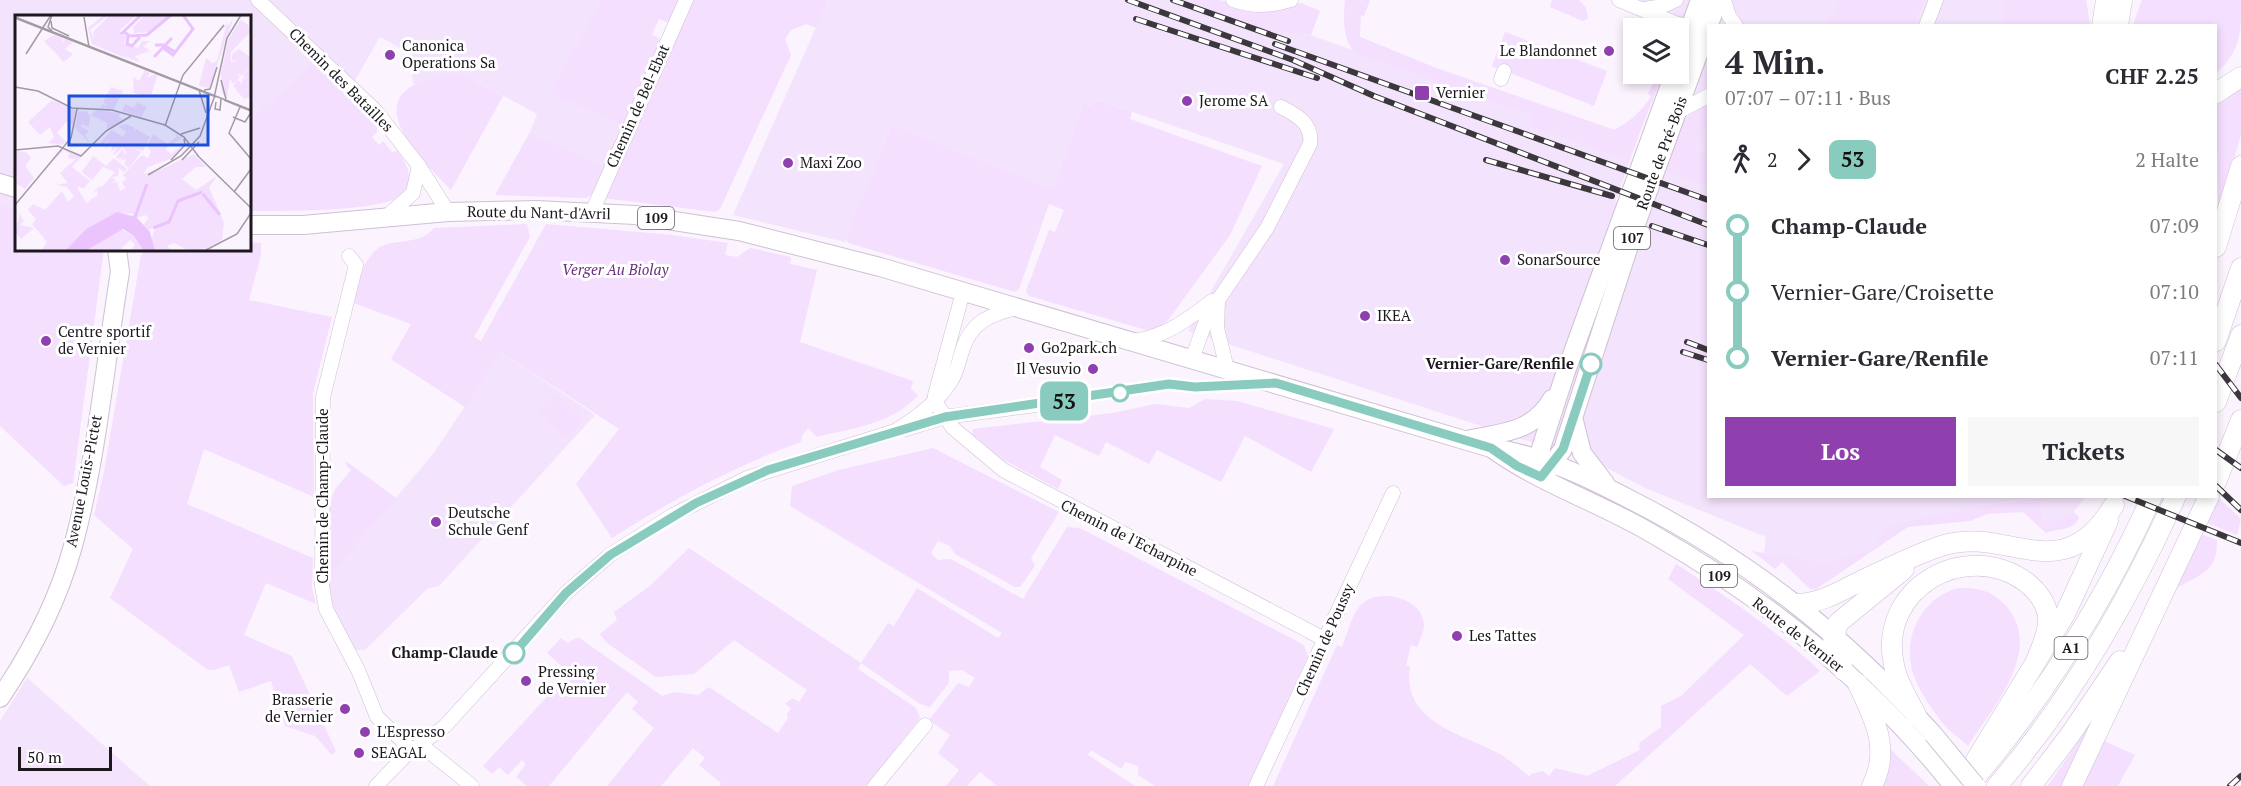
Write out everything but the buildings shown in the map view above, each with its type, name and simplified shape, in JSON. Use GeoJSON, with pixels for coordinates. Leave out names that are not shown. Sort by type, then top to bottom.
{"type":"FeatureCollection","features":[{"type":"Feature","properties":{"kind":"highway"},"geometry":{"type":"LineString","coordinates":[[2102,24],[2106,0]]}},
{"type":"Feature","properties":{"kind":"highway"},"geometry":{"type":"LineString","coordinates":[[2118,24],[2122,0]]}},
{"type":"Feature","properties":{"kind":"highway"},"geometry":{"type":"LineString","coordinates":[[2217,92],[2241,77]]}},
{"type":"Feature","properties":{"kind":"highway"},"geometry":{"type":"LineString","coordinates":[[2217,244],[2241,166]]}},
{"type":"Feature","properties":{"kind":"highway"},"geometry":{"type":"LineString","coordinates":[[2217,337],[2241,268]]}},
{"type":"Feature","properties":{"kind":"highway"},"geometry":{"type":"LineString","coordinates":[[2217,399],[2241,335]]}},
{"type":"Feature","properties":{"kind":"highway"},"geometry":{"type":"LineString","coordinates":[[2217,480],[2241,420]]}},
{"type":"Feature","properties":{"kind":"highway","name":"A1"},"geometry":{"type":"LineString","coordinates":[[1968,786],[2012,734],[2069,651],[2109,583],[2151,498]]}},
{"type":"Feature","properties":{"kind":"highway","name":"A1"},"geometry":{"type":"LineString","coordinates":[[1997,786],[2050,719],[2093,654],[2134,584],[2175,498]]}},
{"type":"Feature","properties":{"kind":"highway"},"geometry":{"type":"LineString","coordinates":[[2072,786],[2208,498]]}},
{"type":"Feature","properties":{"kind":"highway"},"geometry":{"type":"LineString","coordinates":[[1797,604],[1832,596],[1943,546],[1963,542],[2040,553],[2059,551],[2082,541],[2094,531],[2116,501]]}},
{"type":"Feature","properties":{"kind":"highway"},"geometry":{"type":"LineString","coordinates":[[1958,786],[1998,727],[2065,614],[2094,555],[2116,501]]}},
{"type":"Feature","properties":{"kind":"highway"},"geometry":{"type":"LineString","coordinates":[[1842,670],[1835,654],[1834,636],[1838,623],[1844,615],[1919,556]]}},
{"type":"Feature","properties":{"kind":"highway"},"geometry":{"type":"LineString","coordinates":[[1916,715],[1896,673],[1892,636],[1898,616],[1907,599],[1923,582],[1939,573],[1961,566],[1985,565],[2012,574],[2032,587],[2045,604],[2048,616],[2046,633],[2036,660]]}},
{"type":"Feature","properties":{"kind":"highway"},"geometry":{"type":"LineString","coordinates":[[2031,786],[2102,690],[2171,577]]}},
{"type":"Feature","properties":{"kind":"highway"},"geometry":{"type":"LineString","coordinates":[[1858,684],[1880,738],[1881,763],[1872,786]]}},
{"type":"Feature","properties":{"kind":"main road","name":"Route de Pré-Bois"},"geometry":{"type":"LineString","coordinates":[[1547,460],[1563,449],[1633,234],[1676,114],[1702,30],[1700,0]]}},
{"type":"Feature","properties":{"kind":"main road","name":"Route de Pré-Bois"},"geometry":{"type":"LineString","coordinates":[[1689,46],[1702,30],[1718,0]]}},
{"type":"Feature","properties":{"kind":"main road","name":"Route de Pré-Bois"},"geometry":{"type":"LineString","coordinates":[[1541,477],[1547,460],[1565,374],[1670,84]]}},
{"type":"Feature","properties":{"kind":"main road"},"geometry":{"type":"LineString","coordinates":[[0,183],[15,188]]}},
{"type":"Feature","properties":{"kind":"main road","name":"Route du Nant-d'Avril"},"geometry":{"type":"LineString","coordinates":[[250,225],[303,225],[448,212],[536,210],[592,212],[682,221],[759,235],[834,253],[963,291]]}},
{"type":"Feature","properties":{"kind":"main road","name":"Avenue Louis-Pictet"},"geometry":{"type":"LineString","coordinates":[[0,698],[18,672],[46,620],[73,546],[87,483],[120,272],[117,250]]}},
{"type":"Feature","properties":{"kind":"main road"},"geometry":{"type":"LineString","coordinates":[[120,272],[131,250]]}},
{"type":"Feature","properties":{"kind":"main road","name":"Route de Vernier"},"geometry":{"type":"LineString","coordinates":[[963,291],[1491,448],[1547,460],[1612,490],[1695,533],[1748,567],[1797,604],[1834,636],[1916,715],[1976,786]]}},
{"type":"Feature","properties":{"kind":"main road"},"geometry":{"type":"LineString","coordinates":[[1565,374],[1565,405],[1574,417],[1582,453],[1612,490]]}},
{"type":"Feature","properties":{"kind":"main road"},"geometry":{"type":"LineString","coordinates":[[1467,440],[1509,432],[1533,423],[1545,411],[1565,374]]}},
{"type":"Feature","properties":{"kind":"main road","name":"Route de Vernier"},"geometry":{"type":"LineString","coordinates":[[1491,448],[1517,466],[1651,533],[1744,593],[1858,684],[1920,747],[1953,786]]}},
{"type":"Feature","properties":{"kind":"street","name":"Chemin des Batailles"},"geometry":{"type":"LineString","coordinates":[[258,0],[376,111],[419,166],[448,212]]}},
{"type":"Feature","properties":{"kind":"street","name":"Chemin de Bel-Ebat"},"geometry":{"type":"LineString","coordinates":[[592,212],[686,0]]}},
{"type":"Feature","properties":{"kind":"street"},"geometry":{"type":"LineString","coordinates":[[1233,0],[1258,6],[1291,0]]}},
{"type":"Feature","properties":{"kind":"street"},"geometry":{"type":"LineString","coordinates":[[1619,0],[1702,30]]}},
{"type":"Feature","properties":{"kind":"street"},"geometry":{"type":"LineString","coordinates":[[1641,9],[1662,6],[1676,0]]}},
{"type":"Feature","properties":{"kind":"street"},"geometry":{"type":"LineString","coordinates":[[1724,0],[1729,16],[1735,24]]}},
{"type":"Feature","properties":{"kind":"street"},"geometry":{"type":"LineString","coordinates":[[1927,24],[1935,0]]}},
{"type":"Feature","properties":{"kind":"street"},"geometry":{"type":"LineString","coordinates":[[1676,114],[1707,97]]}},
{"type":"Feature","properties":{"kind":"street"},"geometry":{"type":"LineString","coordinates":[[1192,359],[1208,315],[1218,296],[1267,228],[1310,144],[1308,126],[1297,115],[1281,107]]}},
{"type":"Feature","properties":{"kind":"street"},"geometry":{"type":"LineString","coordinates":[[386,217],[413,193],[419,166]]}},
{"type":"Feature","properties":{"kind":"street","name":"Chemin de Champ-Claude"},"geometry":{"type":"LineString","coordinates":[[349,256],[356,265],[323,397],[322,586],[326,609],[357,670],[377,717],[417,747]]}},
{"type":"Feature","properties":{"kind":"street"},"geometry":{"type":"LineString","coordinates":[[934,400],[963,291]]}},
{"type":"Feature","properties":{"kind":"street"},"geometry":{"type":"LineString","coordinates":[[1131,341],[1161,335],[1179,326],[1218,296]]}},
{"type":"Feature","properties":{"kind":"street"},"geometry":{"type":"LineString","coordinates":[[1218,296],[1217,328],[1227,369]]}},
{"type":"Feature","properties":{"kind":"street"},"geometry":{"type":"LineString","coordinates":[[895,431],[911,422],[952,380],[965,343],[978,323],[995,313],[1018,308]]}},
{"type":"Feature","properties":{"kind":"street"},"geometry":{"type":"LineString","coordinates":[[376,786],[455,715],[566,593],[610,555],[674,516],[747,478],[895,431],[945,417],[1081,399]]}},
{"type":"Feature","properties":{"kind":"street","name":"Chemin de l'Echarpine"},"geometry":{"type":"LineString","coordinates":[[934,400],[945,417],[978,452],[1003,470],[1326,640]]}},
{"type":"Feature","properties":{"kind":"street","name":"Chemin de Poussy"},"geometry":{"type":"LineString","coordinates":[[1256,786],[1393,493]]}},
{"type":"Feature","properties":{"kind":"street"},"geometry":{"type":"LineString","coordinates":[[875,786],[925,725]]}},
{"type":"Feature","properties":{"kind":"street"},"geometry":{"type":"LineString","coordinates":[[417,747],[472,786]]}},
{"type":"Feature","properties":{"kind":"shaded area"},"geometry":{"type":"Polygon","coordinates":[[[0,0],[601,0],[549,93],[618,124],[623,124],[605,167],[530,132],[537,114],[461,73],[414,84],[406,51],[380,37],[347,94],[314,63],[250,119],[250,15],[15,15],[15,209],[0,204],[0,0]]]}},
{"type":"Feature","properties":{"kind":"shaded area"},"geometry":{"type":"Polygon","coordinates":[[[828,0],[1220,0],[1304,36],[1305,33],[1355,51],[1360,37],[1436,68],[1638,138],[1615,202],[1652,211],[1707,47],[1707,498],[2040,498],[1963,509],[1886,526],[1872,549],[1828,563],[1764,553],[1766,537],[1645,488],[1599,464],[1188,331],[1284,164],[1095,99],[1093,106],[1083,103],[1053,189],[892,125],[845,242],[733,215],[828,0]]]}},
{"type":"Feature","properties":{"kind":"shaded area"},"geometry":{"type":"Polygon","coordinates":[[[1622,0],[2086,0],[2090,24],[1707,24],[1707,33],[1689,26],[1689,18],[1669,18],[1622,0]]]}},
{"type":"Feature","properties":{"kind":"shaded area","name":"Deutsche Schule Genf"},"geometry":{"type":"Polygon","coordinates":[[[501,352],[595,415],[439,586],[428,588],[365,650],[354,650],[329,598],[328,578],[433,454],[501,352]]]}},
{"type":"Feature","properties":{"kind":"shaded area"},"geometry":{"type":"Polygon","coordinates":[[[2040,498],[2085,498],[2069,517],[2053,522],[2041,522],[2040,498]]]}},
{"type":"Feature","properties":{"kind":"shaded area"},"geometry":{"type":"Polygon","coordinates":[[[27,678],[150,786],[0,786],[0,721],[27,678]]]}},
{"type":"Feature","properties":{"kind":"green space"},"geometry":{"type":"Polygon","coordinates":[[[601,0],[680,0],[669,23],[659,19],[652,34],[661,40],[623,124],[618,124],[549,93],[601,0]]]}},
{"type":"Feature","properties":{"kind":"green space"},"geometry":{"type":"Polygon","coordinates":[[[690,0],[828,0],[816,28],[806,24],[791,30],[785,39],[791,55],[720,209],[715,212],[603,198],[690,0]]]}},
{"type":"Feature","properties":{"kind":"green space"},"geometry":{"type":"Polygon","coordinates":[[[1182,0],[1220,0],[1254,12],[1301,3],[1320,11],[1311,35],[1305,33],[1303,36],[1284,30],[1281,36],[1182,0]]]}},
{"type":"Feature","properties":{"kind":"green space"},"geometry":{"type":"Polygon","coordinates":[[[1345,0],[1370,0],[1364,16],[1361,15],[1360,37],[1436,68],[1614,130],[1630,120],[1643,107],[1651,97],[1648,93],[1653,84],[1659,84],[1629,160],[1529,125],[1532,115],[1355,53],[1348,42],[1344,14],[1345,0]]]}},
{"type":"Feature","properties":{"kind":"green space"},"geometry":{"type":"Polygon","coordinates":[[[1552,0],[1579,0],[1586,8],[1588,18],[1583,21],[1550,7],[1552,0]]]}},
{"type":"Feature","properties":{"kind":"green space"},"geometry":{"type":"Polygon","coordinates":[[[1840,0],[1925,0],[1913,24],[1829,24],[1840,0]]]}},
{"type":"Feature","properties":{"kind":"green space"},"geometry":{"type":"Polygon","coordinates":[[[2004,0],[2086,0],[2090,24],[2006,24],[2004,13],[1999,12],[2004,0]]]}},
{"type":"Feature","properties":{"kind":"green space"},"geometry":{"type":"Polygon","coordinates":[[[2142,0],[2241,0],[2238,41],[2230,57],[2217,73],[2217,24],[2133,24],[2142,0]]]}},
{"type":"Feature","properties":{"kind":"green space"},"geometry":{"type":"Polygon","coordinates":[[[1505,32],[1607,71],[1594,106],[1492,66],[1505,32]]]}},
{"type":"Feature","properties":{"kind":"green space"},"geometry":{"type":"Polygon","coordinates":[[[314,63],[377,127],[377,132],[372,137],[379,145],[383,141],[392,152],[398,151],[409,174],[408,185],[400,196],[372,205],[328,210],[250,211],[250,119],[314,63]]]}},
{"type":"Feature","properties":{"kind":"green space"},"geometry":{"type":"Polygon","coordinates":[[[461,73],[503,96],[451,190],[407,139],[399,124],[397,110],[400,97],[417,83],[461,73]]]}},
{"type":"Feature","properties":{"kind":"green space"},"geometry":{"type":"Polygon","coordinates":[[[2241,83],[2241,134],[2221,205],[2218,205],[2217,97],[2241,83]]]}},
{"type":"Feature","properties":{"kind":"green space"},"geometry":{"type":"Polygon","coordinates":[[[1094,99],[1132,112],[1130,119],[1262,166],[1230,235],[1169,319],[1158,328],[1146,330],[1029,296],[1026,291],[1049,230],[1055,232],[1064,210],[1049,204],[1019,289],[1015,292],[848,243],[846,238],[892,125],[1053,189],[1083,103],[1092,106],[1094,99]]]}},
{"type":"Feature","properties":{"kind":"green space"},"geometry":{"type":"Polygon","coordinates":[[[1707,105],[1707,128],[1704,127],[1695,151],[1707,156],[1707,186],[1666,171],[1684,122],[1698,109],[1707,105]]]}},
{"type":"Feature","properties":{"kind":"green space"},"geometry":{"type":"Polygon","coordinates":[[[530,132],[605,167],[592,194],[586,198],[495,195],[530,132]]]}},
{"type":"Feature","properties":{"kind":"green space","name":"Centre sportif de Vernier"},"geometry":{"type":"Polygon","coordinates":[[[0,204],[15,209],[15,250],[104,250],[73,483],[64,486],[0,426],[0,204]]]}},
{"type":"Feature","properties":{"kind":"green space","name":"Verger Au Biolay"},"geometry":{"type":"Polygon","coordinates":[[[527,224],[530,237],[474,337],[481,341],[546,224],[673,235],[728,243],[725,255],[737,257],[750,248],[791,257],[790,264],[817,270],[800,342],[913,381],[911,389],[918,395],[897,413],[871,424],[817,437],[808,428],[801,442],[704,484],[612,538],[576,484],[619,429],[501,352],[465,407],[391,359],[411,324],[353,303],[363,268],[370,256],[381,247],[420,238],[434,228],[527,224]]]}},
{"type":"Feature","properties":{"kind":"green space"},"geometry":{"type":"Polygon","coordinates":[[[250,242],[261,243],[261,255],[249,300],[332,317],[313,393],[314,497],[204,449],[187,504],[313,558],[312,588],[316,604],[266,583],[244,635],[292,656],[336,751],[332,755],[315,736],[285,726],[271,681],[239,692],[229,665],[208,670],[110,598],[133,549],[94,515],[104,472],[141,255],[145,250],[250,250],[250,242]]]}},
{"type":"Feature","properties":{"kind":"green space"},"geometry":{"type":"Polygon","coordinates":[[[555,393],[584,419],[566,439],[537,412],[555,393]]]}},
{"type":"Feature","properties":{"kind":"green space"},"geometry":{"type":"Polygon","coordinates":[[[1205,399],[1237,401],[1334,429],[1311,472],[1245,436],[1221,482],[1157,450],[1149,464],[1106,442],[1099,456],[1055,435],[1040,467],[1062,480],[1058,489],[1002,459],[972,434],[973,429],[1113,413],[1155,404],[1189,408],[1205,399]]]}},
{"type":"Feature","properties":{"kind":"green space"},"geometry":{"type":"Polygon","coordinates":[[[933,448],[1059,512],[1031,558],[1035,566],[1020,587],[1015,587],[955,554],[950,546],[938,541],[931,553],[938,560],[951,559],[1023,599],[1067,527],[1080,528],[1304,645],[1308,656],[1248,786],[1155,786],[1138,775],[1138,766],[1125,762],[1122,769],[1091,750],[1088,755],[1135,786],[997,786],[980,772],[967,786],[946,786],[959,770],[938,753],[950,735],[929,720],[958,683],[969,687],[975,678],[962,670],[949,671],[949,683],[930,707],[920,704],[861,663],[888,623],[894,626],[917,588],[998,638],[1002,633],[790,506],[792,486],[839,470],[933,448]]]}},
{"type":"Feature","properties":{"kind":"green space"},"geometry":{"type":"Polygon","coordinates":[[[347,462],[396,498],[328,578],[330,501],[336,488],[351,470],[345,464],[347,462]]]}},
{"type":"Feature","properties":{"kind":"green space"},"geometry":{"type":"Polygon","coordinates":[[[2218,497],[2241,519],[2237,535],[2207,523],[2218,497]]]}},
{"type":"Feature","properties":{"kind":"green space"},"geometry":{"type":"Polygon","coordinates":[[[2040,498],[2042,522],[2061,520],[2074,512],[2079,517],[2077,522],[2070,527],[2046,533],[2023,512],[1987,514],[1970,521],[1908,527],[1816,589],[1810,589],[1782,562],[1775,569],[1752,551],[1828,563],[1872,549],[1886,526],[1963,509],[2040,498]]]}},
{"type":"Feature","properties":{"kind":"green space"},"geometry":{"type":"Polygon","coordinates":[[[2201,534],[2217,540],[2215,559],[2200,575],[2177,588],[2201,534]]]}},
{"type":"Feature","properties":{"kind":"green space"},"geometry":{"type":"Polygon","coordinates":[[[689,548],[861,663],[858,669],[916,708],[920,718],[866,786],[719,786],[721,783],[699,765],[705,758],[693,748],[661,786],[607,786],[654,728],[632,709],[638,702],[627,692],[549,786],[527,786],[516,777],[526,764],[522,760],[508,775],[499,767],[492,774],[483,766],[569,673],[547,653],[561,638],[568,643],[578,637],[662,696],[675,692],[698,695],[709,687],[778,733],[788,718],[787,714],[791,708],[785,704],[792,698],[799,702],[807,690],[734,640],[694,674],[656,677],[607,643],[600,634],[617,620],[614,612],[651,585],[689,548]]]}},
{"type":"Feature","properties":{"kind":"green space"},"geometry":{"type":"Polygon","coordinates":[[[1676,564],[1750,614],[1820,671],[1787,696],[1750,664],[1615,786],[1273,786],[1337,645],[1342,647],[1356,611],[1366,601],[1386,596],[1407,601],[1421,615],[1424,624],[1423,633],[1417,647],[1411,645],[1406,665],[1410,667],[1410,686],[1415,701],[1425,714],[1438,724],[1500,754],[1530,777],[1531,774],[1543,771],[1549,776],[1555,768],[1587,776],[1640,750],[1639,743],[1661,727],[1661,706],[1681,696],[1744,635],[1668,579],[1676,564]]]}},
{"type":"Feature","properties":{"kind":"green space"},"geometry":{"type":"Polygon","coordinates":[[[1958,588],[1985,591],[2001,601],[2017,624],[2020,642],[2017,660],[2001,697],[1968,746],[1944,725],[1921,692],[1910,659],[1910,646],[1918,620],[1934,600],[1958,588]]]}},
{"type":"Feature","properties":{"kind":"green space"},"geometry":{"type":"Polygon","coordinates":[[[2098,713],[2064,786],[2047,786],[2049,784],[2098,713]]]}},
{"type":"Feature","properties":{"kind":"green space"},"geometry":{"type":"Polygon","coordinates":[[[2102,740],[2135,755],[2118,786],[2078,786],[2102,740]]]}},
{"type":"Feature","properties":{"kind":"green space"},"geometry":{"type":"Polygon","coordinates":[[[1890,749],[1929,786],[1882,786],[1890,749]]]}},
{"type":"Feature","properties":{"kind":"railway"},"geometry":{"type":"LineString","coordinates":[[1128,0],[1293,60],[1374,96],[1707,225]]}},
{"type":"Feature","properties":{"kind":"railway"},"geometry":{"type":"LineString","coordinates":[[1173,0],[1288,41]]}},
{"type":"Feature","properties":{"kind":"railway"},"geometry":{"type":"LineString","coordinates":[[1136,19],[1317,78]]}},
{"type":"Feature","properties":{"kind":"railway"},"geometry":{"type":"LineString","coordinates":[[1275,44],[1707,200]]}},
{"type":"Feature","properties":{"kind":"railway"},"geometry":{"type":"LineString","coordinates":[[1486,160],[1612,196]]}},
{"type":"Feature","properties":{"kind":"railway"},"geometry":{"type":"LineString","coordinates":[[1652,226],[1707,245]]}},
{"type":"Feature","properties":{"kind":"railway"},"geometry":{"type":"LineString","coordinates":[[1687,342],[1707,350]]}},
{"type":"Feature","properties":{"kind":"railway"},"geometry":{"type":"LineString","coordinates":[[1683,352],[1707,360]]}},
{"type":"Feature","properties":{"kind":"railway"},"geometry":{"type":"LineString","coordinates":[[2217,366],[2241,398]]}},
{"type":"Feature","properties":{"kind":"railway"},"geometry":{"type":"LineString","coordinates":[[2217,451],[2241,468]]}},
{"type":"Feature","properties":{"kind":"railway"},"geometry":{"type":"LineString","coordinates":[[2217,487],[2241,510]]}},
{"type":"Feature","properties":{"kind":"railway"},"geometry":{"type":"LineString","coordinates":[[2130,498],[2241,543]]}},
{"type":"Feature","properties":{"kind":"railway"},"geometry":{"type":"LineString","coordinates":[[2230,786],[2241,776]]}},
{"type":"Feature","properties":{"kind":"bus line","name":"53"},"geometry":{"type":"LineString","coordinates":[[514,653],[566,593],[610,555],[648,530],[747,478],[928,421],[1169,384],[1195,387],[1276,383],[1491,448],[1517,466],[1541,477],[1563,449],[1591,364]]}},
{"type":"Feature","properties":{"kind":"place","name":"Le Blandonnet"},"geometry":{"type":"Point","coordinates":[1609,51]}},
{"type":"Feature","properties":{"kind":"place","name":"Canonica Operations Sa"},"geometry":{"type":"Point","coordinates":[390,55]}},
{"type":"Feature","properties":{"kind":"place","name":"Vernier"},"geometry":{"type":"Point","coordinates":[1422,93]}},
{"type":"Feature","properties":{"kind":"place","name":"Jerome SA"},"geometry":{"type":"Point","coordinates":[1187,101]}},
{"type":"Feature","properties":{"kind":"place","name":"Maxi Zoo"},"geometry":{"type":"Point","coordinates":[788,163]}},
{"type":"Feature","properties":{"kind":"place","name":"SonarSource"},"geometry":{"type":"Point","coordinates":[1505,260]}},
{"type":"Feature","properties":{"kind":"place","name":"IKEA"},"geometry":{"type":"Point","coordinates":[1365,316]}},
{"type":"Feature","properties":{"kind":"place","name":"Centre sportif de Vernier"},"geometry":{"type":"Point","coordinates":[46,341]}},
{"type":"Feature","properties":{"kind":"place","name":"Go2park.ch"},"geometry":{"type":"Point","coordinates":[1029,348]}},
{"type":"Feature","properties":{"kind":"place","name":"Vernier-Gare/Renfile"},"geometry":{"type":"Point","coordinates":[1591,364]}},
{"type":"Feature","properties":{"kind":"place","name":"Il Vesuvio"},"geometry":{"type":"Point","coordinates":[1093,369]}},
{"type":"Feature","properties":{"kind":"place","name":"Deutsche Schule Genf"},"geometry":{"type":"Point","coordinates":[436,522]}},
{"type":"Feature","properties":{"kind":"place","name":"Les Tattes"},"geometry":{"type":"Point","coordinates":[1457,636]}},
{"type":"Feature","properties":{"kind":"place","name":"Champ-Claude"},"geometry":{"type":"Point","coordinates":[514,653]}},
{"type":"Feature","properties":{"kind":"place","name":"Pressing de Vernier"},"geometry":{"type":"Point","coordinates":[526,681]}},
{"type":"Feature","properties":{"kind":"place","name":"Brasserie de Vernier"},"geometry":{"type":"Point","coordinates":[345,709]}},
{"type":"Feature","properties":{"kind":"place","name":"L'Espresso"},"geometry":{"type":"Point","coordinates":[365,732]}},
{"type":"Feature","properties":{"kind":"place","name":"SEAGAL"},"geometry":{"type":"Point","coordinates":[359,753]}}]}
